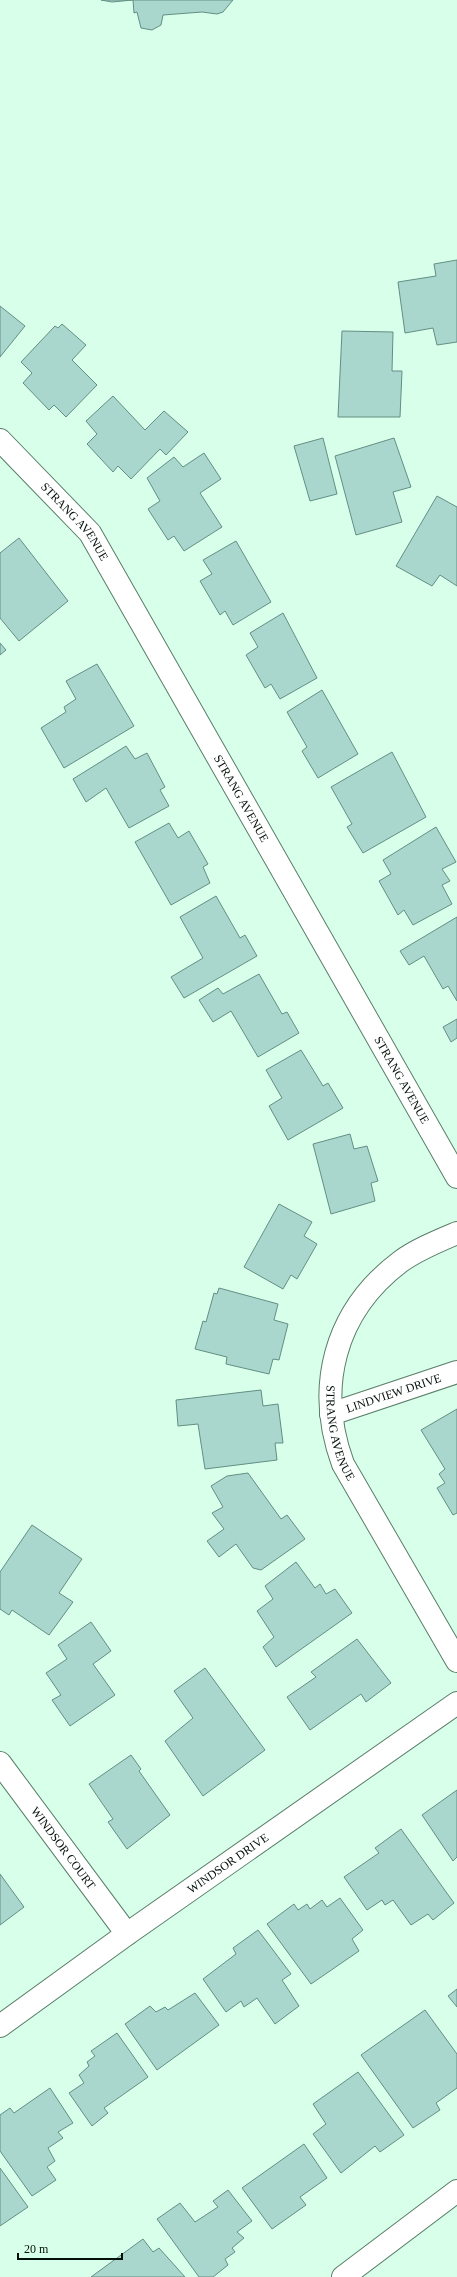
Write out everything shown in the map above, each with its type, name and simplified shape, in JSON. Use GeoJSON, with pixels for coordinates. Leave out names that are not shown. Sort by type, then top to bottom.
{"type":"FeatureCollection","features":[{"type":"Feature","properties":{"kind":"street","name":"STRANG AVENUE"},"geometry":{"type":"LineString","coordinates":[[0,440],[90,533],[457,1177]]}},
{"type":"Feature","properties":{"kind":"street","name":"STRANG AVENUE"},"geometry":{"type":"LineString","coordinates":[[457,1233],[401,1261],[377,1281],[359,1304],[344,1333],[333,1364],[329,1391],[335,1440],[343,1464],[457,1661]]}},
{"type":"Feature","properties":{"kind":"street","name":"LINDVIEW DRIVE"},"geometry":{"type":"LineString","coordinates":[[331,1414],[457,1372]]}},
{"type":"Feature","properties":{"kind":"street","name":"WINDSOR DRIVE"},"geometry":{"type":"LineString","coordinates":[[0,2026],[127,1934],[457,1703]]}},
{"type":"Feature","properties":{"kind":"street","name":"WINDSOR COURT"},"geometry":{"type":"LineString","coordinates":[[0,1763],[127,1934]]}},
{"type":"Feature","properties":{"kind":"street"},"geometry":{"type":"LineString","coordinates":[[343,2277],[457,2191]]}},
{"type":"Feature","properties":{"kind":"building"},"geometry":{"type":"Polygon","coordinates":[[[101,0],[133,0],[112,2],[101,0]]]}},
{"type":"Feature","properties":{"kind":"building"},"geometry":{"type":"Polygon","coordinates":[[[133,0],[233,0],[223,12],[217,14],[202,12],[163,15],[161,25],[152,30],[141,28],[137,12],[134,13],[133,0]]]}},
{"type":"Feature","properties":{"kind":"building"},"geometry":{"type":"Polygon","coordinates":[[[457,260],[457,342],[437,345],[433,328],[405,333],[398,282],[436,276],[434,264],[457,260]]]}},
{"type":"Feature","properties":{"kind":"building"},"geometry":{"type":"Polygon","coordinates":[[[0,306],[25,326],[0,357],[0,306]]]}},
{"type":"Feature","properties":{"kind":"building"},"geometry":{"type":"Polygon","coordinates":[[[62,324],[86,345],[72,360],[97,385],[66,417],[54,405],[49,410],[23,383],[32,373],[21,362],[55,326],[58,328],[62,324]]]}},
{"type":"Feature","properties":{"kind":"building"},"geometry":{"type":"Polygon","coordinates":[[[342,331],[393,332],[392,371],[402,371],[400,417],[338,417],[342,331]]]}},
{"type":"Feature","properties":{"kind":"building"},"geometry":{"type":"Polygon","coordinates":[[[113,396],[145,430],[164,411],[188,432],[166,455],[160,449],[131,479],[118,466],[113,472],[87,444],[97,434],[86,421],[113,396]]]}},
{"type":"Feature","properties":{"kind":"building"},"geometry":{"type":"Polygon","coordinates":[[[323,438],[337,494],[310,501],[294,446],[323,438]]]}},
{"type":"Feature","properties":{"kind":"building"},"geometry":{"type":"Polygon","coordinates":[[[394,438],[411,487],[393,492],[402,522],[356,535],[335,456],[394,438]]]}},
{"type":"Feature","properties":{"kind":"building"},"geometry":{"type":"Polygon","coordinates":[[[204,453],[221,479],[200,493],[222,527],[184,551],[174,536],[168,540],[148,509],[160,501],[147,478],[174,457],[183,467],[204,453]]]}},
{"type":"Feature","properties":{"kind":"building"},"geometry":{"type":"Polygon","coordinates":[[[437,496],[457,507],[457,586],[440,575],[432,586],[396,566],[437,496]]]}},
{"type":"Feature","properties":{"kind":"building"},"geometry":{"type":"Polygon","coordinates":[[[19,538],[68,601],[19,641],[0,618],[0,553],[19,538]]]}},
{"type":"Feature","properties":{"kind":"building"},"geometry":{"type":"Polygon","coordinates":[[[236,541],[271,602],[233,625],[225,611],[220,615],[200,581],[212,574],[203,560],[236,541]]]}},
{"type":"Feature","properties":{"kind":"building"},"geometry":{"type":"Polygon","coordinates":[[[283,613],[317,678],[280,699],[271,684],[265,688],[246,655],[258,647],[250,633],[283,613]]]}},
{"type":"Feature","properties":{"kind":"building"},"geometry":{"type":"Polygon","coordinates":[[[0,643],[6,650],[0,655],[0,643]]]}},
{"type":"Feature","properties":{"kind":"building"},"geometry":{"type":"Polygon","coordinates":[[[97,664],[134,726],[64,768],[41,728],[66,712],[64,707],[76,699],[66,681],[97,664]]]}},
{"type":"Feature","properties":{"kind":"building"},"geometry":{"type":"Polygon","coordinates":[[[322,690],[358,754],[318,778],[302,751],[307,747],[287,712],[322,690]]]}},
{"type":"Feature","properties":{"kind":"building"},"geometry":{"type":"Polygon","coordinates":[[[126,746],[135,759],[147,753],[165,787],[160,790],[169,806],[129,828],[106,788],[86,802],[73,779],[126,746]]]}},
{"type":"Feature","properties":{"kind":"building"},"geometry":{"type":"Polygon","coordinates":[[[392,752],[426,817],[363,853],[347,827],[352,824],[331,787],[392,752]]]}},
{"type":"Feature","properties":{"kind":"building"},"geometry":{"type":"Polygon","coordinates":[[[169,823],[178,838],[189,831],[208,864],[203,867],[210,883],[171,905],[135,842],[169,823]]]}},
{"type":"Feature","properties":{"kind":"building"},"geometry":{"type":"Polygon","coordinates":[[[436,827],[456,862],[442,869],[450,881],[442,885],[452,904],[413,925],[404,910],[398,915],[379,881],[391,874],[383,860],[436,827]]]}},
{"type":"Feature","properties":{"kind":"building"},"geometry":{"type":"Polygon","coordinates":[[[216,896],[240,938],[245,935],[257,956],[184,998],[171,977],[203,958],[180,917],[216,896]]]}},
{"type":"Feature","properties":{"kind":"building"},"geometry":{"type":"Polygon","coordinates":[[[457,917],[457,1001],[448,986],[443,989],[424,956],[409,965],[400,951],[457,917]]]}},
{"type":"Feature","properties":{"kind":"building"},"geometry":{"type":"Polygon","coordinates":[[[259,974],[282,1014],[287,1012],[299,1033],[258,1057],[231,1011],[213,1022],[199,1000],[218,988],[223,994],[259,974]]]}},
{"type":"Feature","properties":{"kind":"building"},"geometry":{"type":"Polygon","coordinates":[[[457,1019],[457,1038],[451,1042],[443,1027],[457,1019]]]}},
{"type":"Feature","properties":{"kind":"building"},"geometry":{"type":"Polygon","coordinates":[[[301,1050],[323,1086],[328,1083],[343,1108],[288,1140],[269,1106],[282,1098],[266,1070],[301,1050]]]}},
{"type":"Feature","properties":{"kind":"building"},"geometry":{"type":"Polygon","coordinates":[[[350,1134],[354,1149],[367,1146],[378,1181],[371,1183],[375,1201],[331,1214],[313,1144],[350,1134]]]}},
{"type":"Feature","properties":{"kind":"building"},"geometry":{"type":"Polygon","coordinates":[[[279,1204],[312,1222],[304,1236],[317,1244],[297,1279],[291,1275],[283,1289],[244,1267],[279,1204]]]}},
{"type":"Feature","properties":{"kind":"building"},"geometry":{"type":"Polygon","coordinates":[[[219,1288],[278,1304],[274,1320],[288,1324],[279,1360],[273,1359],[269,1374],[226,1364],[227,1357],[195,1349],[203,1321],[206,1322],[214,1293],[217,1294],[219,1288]]]}},
{"type":"Feature","properties":{"kind":"building"},"geometry":{"type":"Polygon","coordinates":[[[261,1390],[263,1406],[278,1404],[283,1443],[275,1443],[277,1460],[205,1469],[198,1424],[178,1426],[176,1400],[261,1390]]]}},
{"type":"Feature","properties":{"kind":"building"},"geometry":{"type":"Polygon","coordinates":[[[457,1409],[457,1513],[453,1515],[437,1488],[445,1483],[439,1474],[445,1469],[421,1430],[457,1409]]]}},
{"type":"Feature","properties":{"kind":"building"},"geometry":{"type":"Polygon","coordinates":[[[248,1473],[281,1519],[287,1515],[305,1539],[261,1570],[253,1568],[236,1544],[219,1557],[207,1541],[224,1529],[212,1513],[223,1507],[211,1486],[227,1476],[248,1473]]]}},
{"type":"Feature","properties":{"kind":"building"},"geometry":{"type":"Polygon","coordinates":[[[32,1525],[82,1559],[59,1593],[73,1602],[49,1635],[12,1610],[9,1615],[0,1609],[0,1572],[32,1525]]]}},
{"type":"Feature","properties":{"kind":"building"},"geometry":{"type":"Polygon","coordinates":[[[296,1562],[315,1588],[320,1584],[326,1594],[335,1589],[352,1613],[276,1667],[263,1647],[274,1637],[257,1611],[273,1599],[265,1586],[296,1562]]]}},
{"type":"Feature","properties":{"kind":"building"},"geometry":{"type":"Polygon","coordinates":[[[91,1622],[111,1651],[93,1664],[115,1695],[70,1726],[52,1700],[61,1695],[46,1673],[67,1659],[58,1645],[91,1622]]]}},
{"type":"Feature","properties":{"kind":"building"},"geometry":{"type":"Polygon","coordinates":[[[357,1639],[391,1683],[366,1702],[361,1694],[310,1730],[287,1697],[316,1677],[311,1672],[357,1639]]]}},
{"type":"Feature","properties":{"kind":"building"},"geometry":{"type":"Polygon","coordinates":[[[205,1668],[265,1750],[203,1796],[165,1741],[193,1718],[174,1691],[205,1668]]]}},
{"type":"Feature","properties":{"kind":"building"},"geometry":{"type":"Polygon","coordinates":[[[131,1755],[141,1769],[139,1771],[170,1815],[127,1849],[108,1822],[113,1819],[89,1784],[131,1755]]]}},
{"type":"Feature","properties":{"kind":"building"},"geometry":{"type":"Polygon","coordinates":[[[457,1790],[457,1857],[453,1861],[422,1815],[457,1790]]]}},
{"type":"Feature","properties":{"kind":"building"},"geometry":{"type":"Polygon","coordinates":[[[401,1829],[454,1903],[433,1920],[428,1914],[411,1925],[393,1900],[385,1905],[382,1900],[367,1910],[344,1877],[379,1853],[375,1848],[401,1829]]]}},
{"type":"Feature","properties":{"kind":"building"},"geometry":{"type":"Polygon","coordinates":[[[0,1874],[24,1907],[0,1925],[0,1874]]]}},
{"type":"Feature","properties":{"kind":"building"},"geometry":{"type":"Polygon","coordinates":[[[340,1898],[363,1930],[352,1939],[359,1951],[311,1984],[267,1924],[294,1904],[298,1910],[307,1904],[310,1909],[322,1900],[327,1907],[340,1898]]]}},
{"type":"Feature","properties":{"kind":"building"},"geometry":{"type":"Polygon","coordinates":[[[258,1930],[291,1974],[282,1980],[299,2006],[275,2024],[257,1998],[244,2007],[241,2001],[226,2012],[203,1979],[236,1954],[233,1948],[258,1930]]]}},
{"type":"Feature","properties":{"kind":"building"},"geometry":{"type":"Polygon","coordinates":[[[457,1989],[457,2007],[448,1996],[457,1989]]]}},
{"type":"Feature","properties":{"kind":"building"},"geometry":{"type":"Polygon","coordinates":[[[195,1993],[219,2025],[157,2070],[125,2024],[150,2006],[156,2012],[165,2007],[168,2010],[195,1993]]]}},
{"type":"Feature","properties":{"kind":"building"},"geometry":{"type":"Polygon","coordinates":[[[425,2010],[457,2054],[457,2088],[436,2103],[440,2110],[413,2128],[361,2055],[425,2010]]]}},
{"type":"Feature","properties":{"kind":"building"},"geometry":{"type":"Polygon","coordinates":[[[117,2033],[148,2077],[104,2108],[108,2113],[92,2126],[69,2093],[84,2083],[79,2075],[89,2066],[87,2062],[95,2056],[91,2051],[117,2033]]]}},
{"type":"Feature","properties":{"kind":"building"},"geometry":{"type":"Polygon","coordinates":[[[358,2072],[404,2135],[380,2152],[375,2146],[341,2173],[313,2134],[326,2124],[313,2104],[358,2072]]]}},
{"type":"Feature","properties":{"kind":"building"},"geometry":{"type":"Polygon","coordinates":[[[50,2088],[73,2123],[58,2132],[63,2138],[48,2148],[55,2161],[47,2167],[56,2180],[32,2196],[0,2151],[0,2115],[10,2108],[14,2113],[50,2088]]]}},
{"type":"Feature","properties":{"kind":"building"},"geometry":{"type":"Polygon","coordinates":[[[304,2144],[327,2178],[300,2197],[306,2205],[272,2229],[242,2188],[304,2144]]]}},
{"type":"Feature","properties":{"kind":"building"},"geometry":{"type":"Polygon","coordinates":[[[0,2168],[28,2207],[0,2226],[0,2168]]]}},
{"type":"Feature","properties":{"kind":"building"},"geometry":{"type":"Polygon","coordinates":[[[228,2190],[252,2221],[237,2232],[244,2238],[232,2248],[235,2252],[225,2259],[228,2265],[213,2277],[199,2277],[157,2219],[180,2203],[195,2222],[218,2207],[213,2201],[228,2190]]]}},
{"type":"Feature","properties":{"kind":"building"},"geometry":{"type":"Polygon","coordinates":[[[143,2239],[153,2252],[159,2248],[185,2277],[91,2277],[143,2239]]]}}]}
